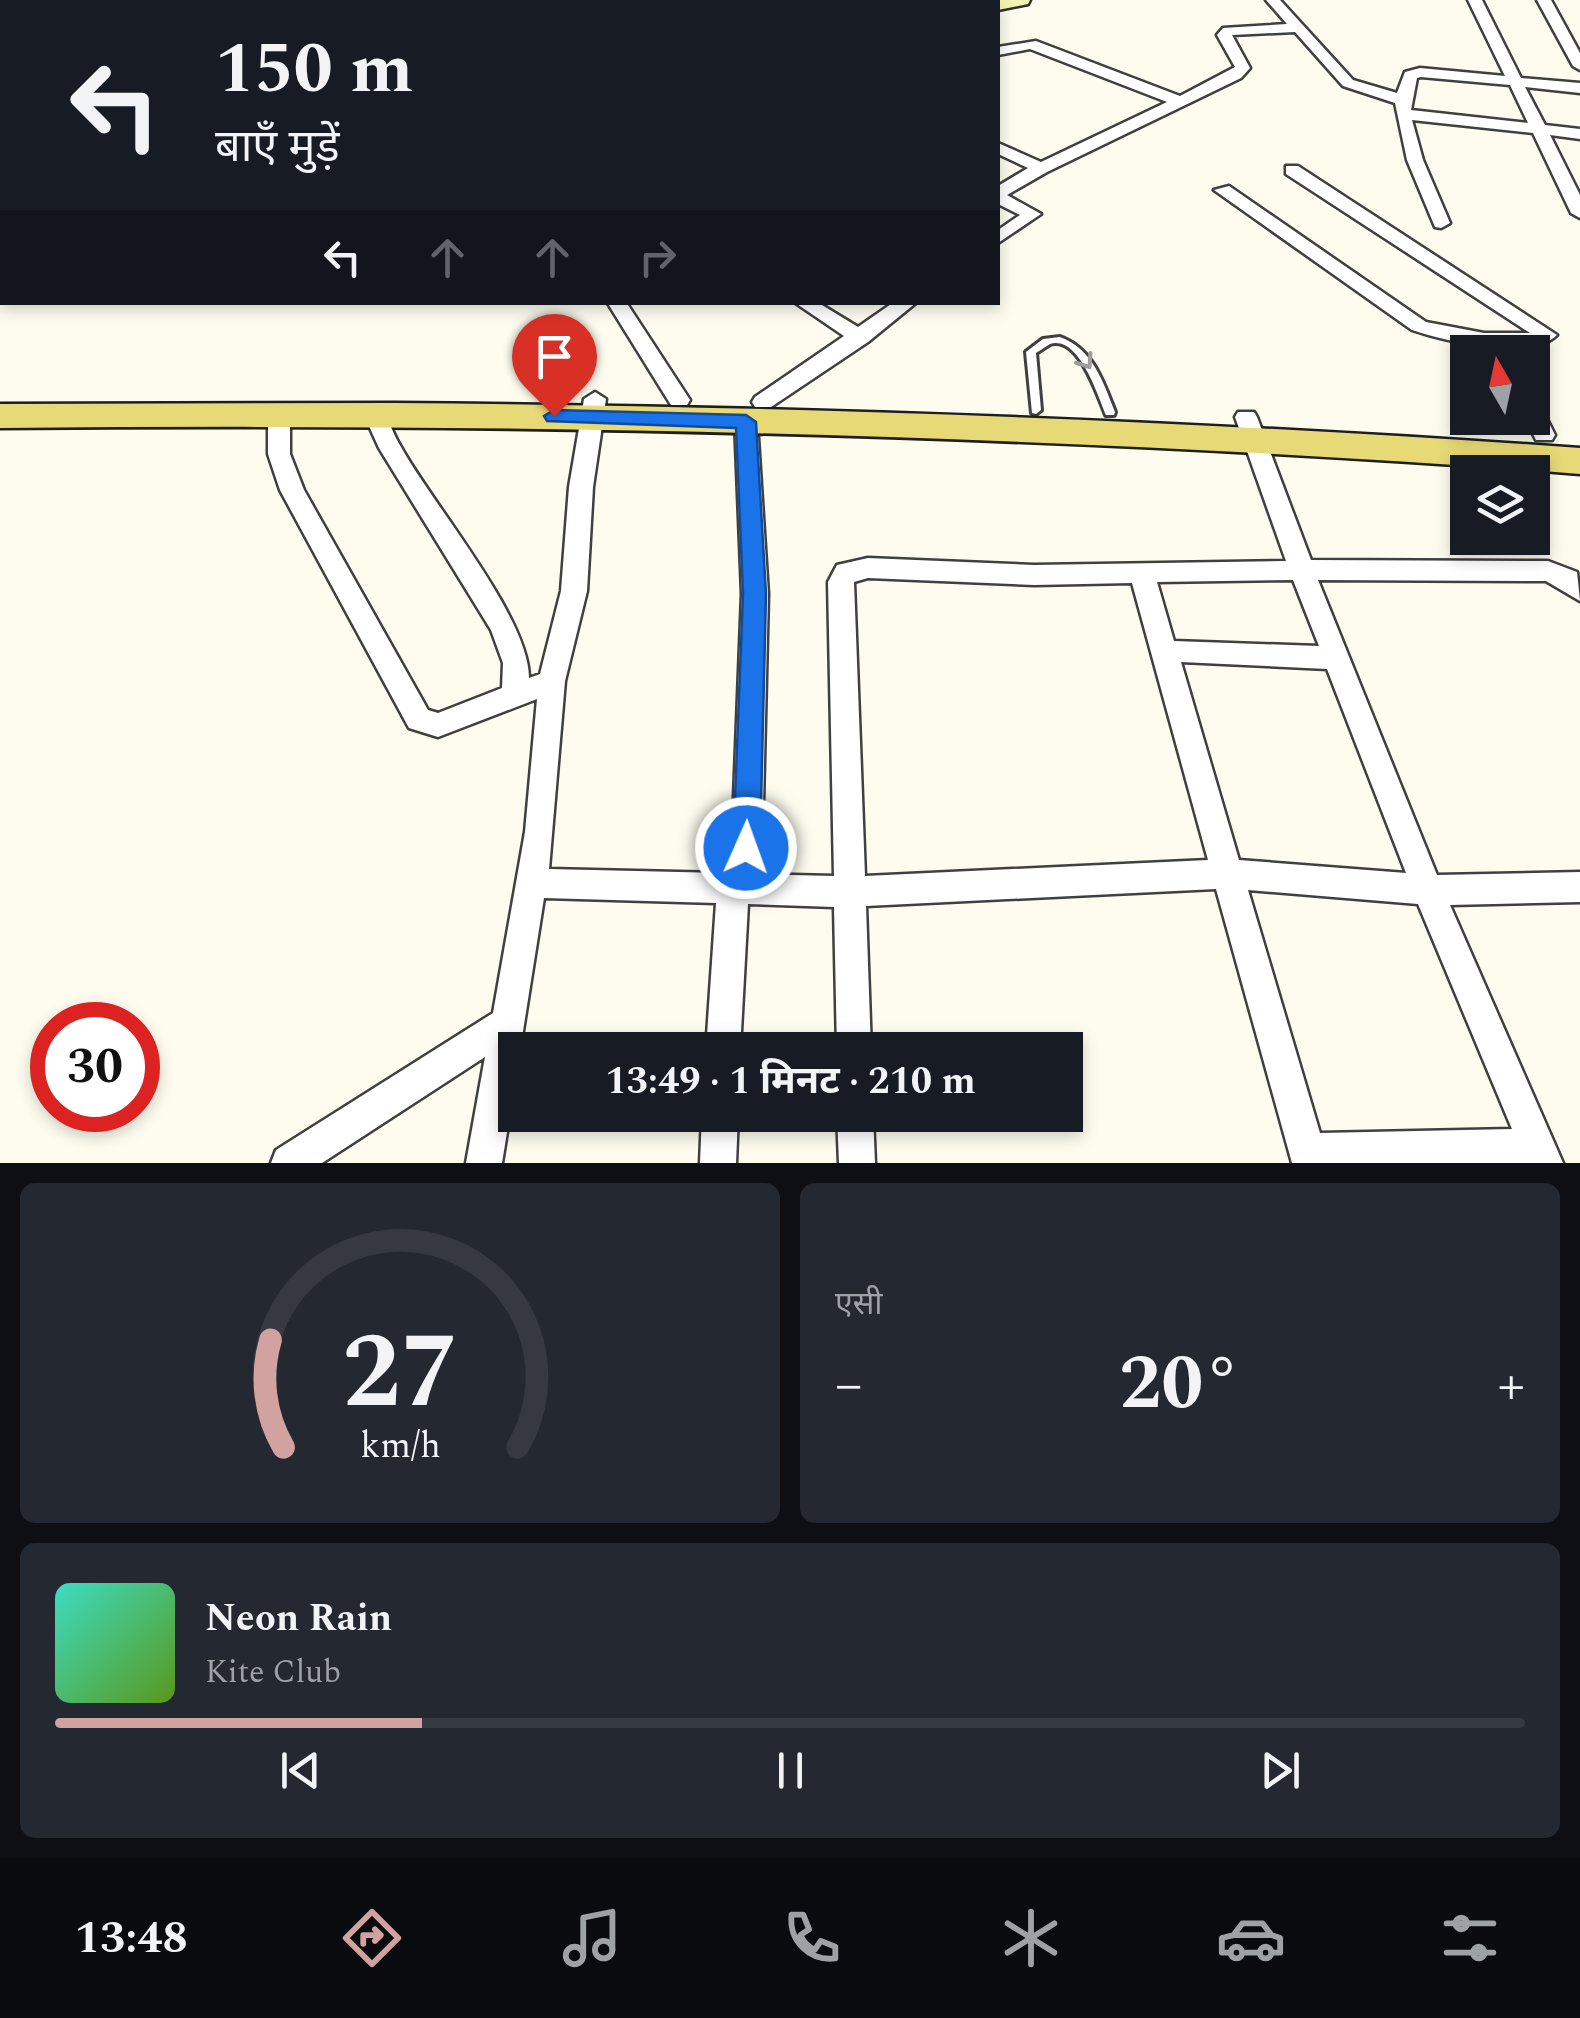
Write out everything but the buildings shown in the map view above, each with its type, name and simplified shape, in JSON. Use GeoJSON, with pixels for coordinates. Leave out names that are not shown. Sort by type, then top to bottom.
{"type":"FeatureCollection","features":[{"type":"Feature","properties":{"kind":"main road"},"geometry":{"type":"LineString","coordinates":[[0,400],[278,417],[592,408],[678,400],[754,412],[1110,412],[1580,461]]}},
{"type":"Feature","properties":{"kind":"main road"},"geometry":{"type":"LineString","coordinates":[[0,416],[96,407],[592,408],[1249,427],[1450,424]]}},
{"type":"Feature","properties":{"kind":"main road"},"geometry":{"type":"LineString","coordinates":[[1550,427],[1580,438]]}},
{"type":"Feature","properties":{"kind":"street"},"geometry":{"type":"LineString","coordinates":[[1273,0],[1348,83],[1403,107],[1580,134]]}},
{"type":"Feature","properties":{"kind":"street"},"geometry":{"type":"LineString","coordinates":[[1475,0],[1580,213]]}},
{"type":"Feature","properties":{"kind":"street"},"geometry":{"type":"LineString","coordinates":[[1544,0],[1580,66]]}},
{"type":"Feature","properties":{"kind":"street"},"geometry":{"type":"LineString","coordinates":[[1000,194],[1040,168],[1236,76],[1243,68],[1224,32],[1298,28]]}},
{"type":"Feature","properties":{"kind":"street"},"geometry":{"type":"LineString","coordinates":[[1000,50],[1031,44],[1179,101]]}},
{"type":"Feature","properties":{"kind":"street"},"geometry":{"type":"LineString","coordinates":[[1422,59],[1580,88]]}},
{"type":"Feature","properties":{"kind":"street"},"geometry":{"type":"LineString","coordinates":[[1441,224],[1415,160],[1403,107],[1413,72],[1580,74]]}},
{"type":"Feature","properties":{"kind":"street"},"geometry":{"type":"LineString","coordinates":[[1000,149],[1040,168]]}},
{"type":"Feature","properties":{"kind":"street"},"geometry":{"type":"LineString","coordinates":[[1292,170],[1547,335]]}},
{"type":"Feature","properties":{"kind":"street"},"geometry":{"type":"LineString","coordinates":[[1561,174],[1580,176]]}},
{"type":"Feature","properties":{"kind":"street"},"geometry":{"type":"LineString","coordinates":[[1222,190],[1419,326],[1450,336]]}},
{"type":"Feature","properties":{"kind":"street"},"geometry":{"type":"LineString","coordinates":[[1000,196],[1032,214],[1000,237]]}},
{"type":"Feature","properties":{"kind":"street"},"geometry":{"type":"LineString","coordinates":[[618,305],[678,400]]}},
{"type":"Feature","properties":{"kind":"street"},"geometry":{"type":"LineString","coordinates":[[808,305],[861,338]]}},
{"type":"Feature","properties":{"kind":"street"},"geometry":{"type":"LineString","coordinates":[[725,1032],[732,887],[746,848],[754,613],[754,412],[904,305]]}},
{"type":"Feature","properties":{"kind":"street"},"geometry":{"type":"LineString","coordinates":[[484,1163],[540,832],[552,680],[574,591],[592,408]]}},
{"type":"Feature","properties":{"kind":"street"},"geometry":{"type":"LineString","coordinates":[[278,417],[278,454],[292,490],[419,720],[438,724],[552,680]]}},
{"type":"Feature","properties":{"kind":"street"},"geometry":{"type":"LineString","coordinates":[[376,417],[390,448],[502,627],[516,663],[516,694]]}},
{"type":"Feature","properties":{"kind":"street"},"geometry":{"type":"LineString","coordinates":[[1142,574],[1309,1158],[1542,1154],[1428,890],[1249,427]]}},
{"type":"Feature","properties":{"kind":"street"},"geometry":{"type":"LineString","coordinates":[[854,1032],[841,582],[846,572],[868,568],[1034,575],[1302,570],[1548,572],[1568,579],[1580,590]]}},
{"type":"Feature","properties":{"kind":"street"},"geometry":{"type":"LineString","coordinates":[[1164,651],[1338,658]]}},
{"type":"Feature","properties":{"kind":"street"},"geometry":{"type":"LineString","coordinates":[[531,883],[850,892],[1228,874],[1428,890],[1580,888]]}},
{"type":"Feature","properties":{"kind":"street"},"geometry":{"type":"LineString","coordinates":[[288,1163],[506,1023]]}},
{"type":"Feature","properties":{"kind":"street"},"geometry":{"type":"LineString","coordinates":[[718,1163],[719,1132]]}},
{"type":"Feature","properties":{"kind":"street"},"geometry":{"type":"LineString","coordinates":[[856,1132],[856,1163]]}},
{"type":"Feature","properties":{"kind":"lane"},"geometry":{"type":"LineString","coordinates":[[1036,410],[1031,352],[1054,342],[1068,344],[1086,358],[1110,412]]}},
{"type":"Feature","properties":{"kind":"route"},"geometry":{"type":"LineString","coordinates":[[554,416],[746,422],[754,594],[746,848]]}}]}
